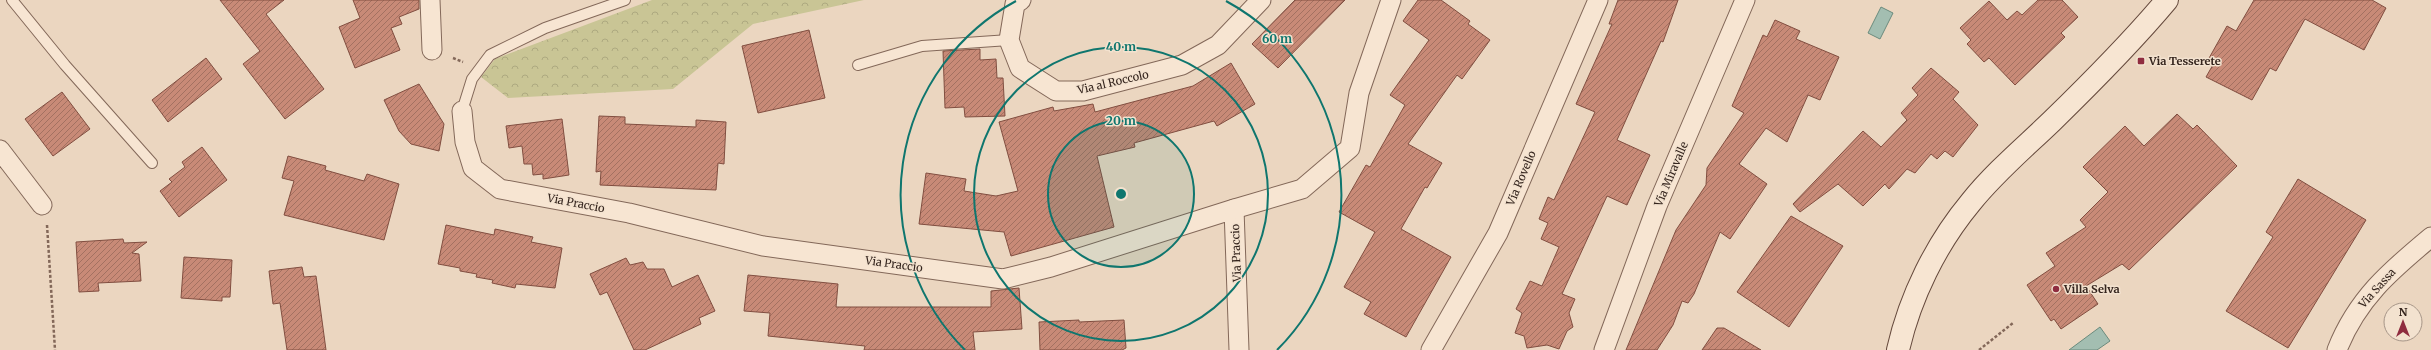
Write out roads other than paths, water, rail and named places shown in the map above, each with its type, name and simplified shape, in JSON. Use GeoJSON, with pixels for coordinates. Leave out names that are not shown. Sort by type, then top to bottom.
{"type":"FeatureCollection","features":[{"type":"Feature","properties":{"kind":"main road"},"geometry":{"type":"LineString","coordinates":[[1898,350],[1904,323],[1920,284],[1961,215],[1992,178],[2129,44],[2167,0]]}},
{"type":"Feature","properties":{"kind":"street"},"geometry":{"type":"LineString","coordinates":[[430,0],[432,50]]}},
{"type":"Feature","properties":{"kind":"street"},"geometry":{"type":"LineString","coordinates":[[1009,40],[1015,4],[1021,0]]}},
{"type":"Feature","properties":{"kind":"street","name":"Via al Roccolo"},"geometry":{"type":"LineString","coordinates":[[1009,40],[1020,68],[1056,91],[1083,90],[1182,65],[1218,45],[1261,0]]}},
{"type":"Feature","properties":{"kind":"street"},"geometry":{"type":"LineString","coordinates":[[1234,209],[1302,189],[1350,148],[1359,93],[1391,0]]}},
{"type":"Feature","properties":{"kind":"street","name":"Via Rovello"},"geometry":{"type":"LineString","coordinates":[[1431,350],[1498,233],[1598,0]]}},
{"type":"Feature","properties":{"kind":"street","name":"Via Miravalle"},"geometry":{"type":"LineString","coordinates":[[1604,350],[1657,206],[1745,0]]}},
{"type":"Feature","properties":{"kind":"street","name":"Via Praccio"},"geometry":{"type":"LineString","coordinates":[[462,111],[465,142],[473,168],[500,189],[629,213],[763,246],[1003,279],[1050,267],[1234,209],[1238,350]]}},
{"type":"Feature","properties":{"kind":"street"},"geometry":{"type":"LineString","coordinates":[[0,150],[42,205]]}},
{"type":"Feature","properties":{"kind":"street","name":"Via Sassa"},"geometry":{"type":"LineString","coordinates":[[2337,350],[2353,315],[2385,275],[2431,237]]}},
{"type":"Feature","properties":{"kind":"lane"},"geometry":{"type":"LineString","coordinates":[[12,0],[65,65],[152,163]]}},
{"type":"Feature","properties":{"kind":"lane"},"geometry":{"type":"LineString","coordinates":[[462,111],[472,79],[490,55],[544,28],[625,0]]}},
{"type":"Feature","properties":{"kind":"lane"},"geometry":{"type":"LineString","coordinates":[[858,65],[922,46],[1009,40]]}},
{"type":"Feature","properties":{"kind":"place","name":"Via Tesserete"},"geometry":{"type":"Point","coordinates":[2141,61]}},
{"type":"Feature","properties":{"kind":"place","name":"Villa Selva"},"geometry":{"type":"Point","coordinates":[2056,289]}}]}
